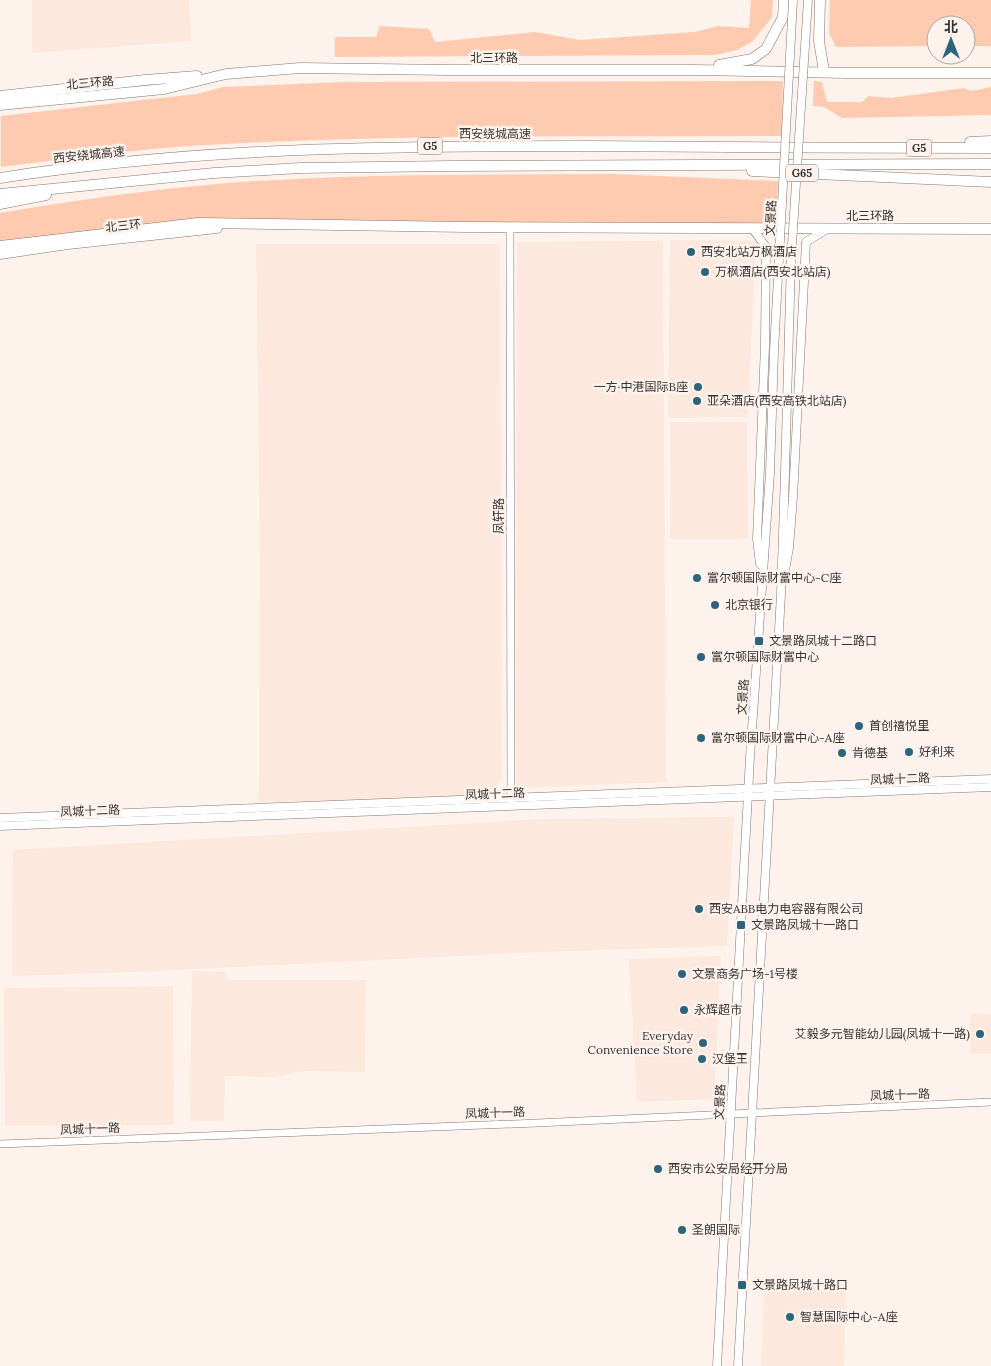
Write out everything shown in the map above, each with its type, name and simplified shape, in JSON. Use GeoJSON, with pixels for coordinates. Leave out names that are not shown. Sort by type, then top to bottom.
{"type":"FeatureCollection","features":[{"type":"Feature","properties":{"kind":"highway"},"geometry":{"type":"LineString","coordinates":[[695,70],[752,58],[766,49],[783,17],[784,0]]}},
{"type":"Feature","properties":{"kind":"highway"},"geometry":{"type":"LineString","coordinates":[[820,0],[819,41],[824,71]]}},
{"type":"Feature","properties":{"kind":"highway","name":"北三环路"},"geometry":{"type":"LineString","coordinates":[[0,105],[164,89],[226,74],[300,68],[991,73]]}},
{"type":"Feature","properties":{"kind":"highway"},"geometry":{"type":"LineString","coordinates":[[0,96],[145,80],[226,74]]}},
{"type":"Feature","properties":{"kind":"highway"},"geometry":{"type":"LineString","coordinates":[[848,148],[991,141]]}},
{"type":"Feature","properties":{"kind":"highway","name":"西安绕城高速"},"geometry":{"type":"LineString","coordinates":[[0,178],[214,155],[312,149],[453,146],[991,148]]}},
{"type":"Feature","properties":{"kind":"highway","name":"G5"},"geometry":{"type":"LineString","coordinates":[[7,196],[214,173],[300,168],[991,164]]}},
{"type":"Feature","properties":{"kind":"highway","name":"G65"},"geometry":{"type":"LineString","coordinates":[[614,165],[991,182]]}},
{"type":"Feature","properties":{"kind":"highway"},"geometry":{"type":"LineString","coordinates":[[0,204],[7,196]]}},
{"type":"Feature","properties":{"kind":"highway","name":"北三环路"},"geometry":{"type":"LineString","coordinates":[[0,246],[198,223],[510,227],[991,229]]}},
{"type":"Feature","properties":{"kind":"highway","name":"北三环"},"geometry":{"type":"LineString","coordinates":[[0,254],[68,244],[248,224]]}},
{"type":"Feature","properties":{"kind":"main road","name":"文景路"},"geometry":{"type":"LineString","coordinates":[[716,1366],[749,793],[770,473],[774,351],[793,0]]}},
{"type":"Feature","properties":{"kind":"main road","name":"文景路"},"geometry":{"type":"LineString","coordinates":[[738,1366],[781,594],[791,260],[808,0]]}},
{"type":"Feature","properties":{"kind":"main road"},"geometry":{"type":"LineString","coordinates":[[752,228],[766,247],[765,346],[757,539],[763,582]]}},
{"type":"Feature","properties":{"kind":"main road"},"geometry":{"type":"LineString","coordinates":[[781,594],[789,548],[793,497],[806,242],[828,228]]}},
{"type":"Feature","properties":{"kind":"main road","name":"凤城十二路"},"geometry":{"type":"LineString","coordinates":[[0,818],[749,793],[991,779]]}},
{"type":"Feature","properties":{"kind":"main road","name":"凤城十二路"},"geometry":{"type":"LineString","coordinates":[[769,792],[991,787]]}},
{"type":"Feature","properties":{"kind":"main road","name":"凤城十二路"},"geometry":{"type":"LineString","coordinates":[[0,826],[511,801]]}},
{"type":"Feature","properties":{"kind":"street","name":"凤轩路"},"geometry":{"type":"LineString","coordinates":[[510,227],[511,801]]}},
{"type":"Feature","properties":{"kind":"street","name":"凤城十一路"},"geometry":{"type":"LineString","coordinates":[[0,1144],[537,1123],[991,1102]]}},
{"type":"Feature","properties":{"kind":"shaded area"},"geometry":{"type":"Polygon","coordinates":[[[32,0],[189,0],[192,41],[32,53],[32,0]]]}},
{"type":"Feature","properties":{"kind":"shaded area"},"geometry":{"type":"Polygon","coordinates":[[[751,0],[773,0],[772,17],[753,41],[737,50],[716,55],[335,57],[335,37],[376,37],[380,26],[429,29],[435,42],[535,32],[580,40],[695,32],[718,26],[749,28],[751,0]]]}},
{"type":"Feature","properties":{"kind":"shaded area"},"geometry":{"type":"Polygon","coordinates":[[[830,0],[991,0],[991,46],[976,46],[976,15],[926,15],[926,46],[836,47],[829,33],[830,0]]]}},
{"type":"Feature","properties":{"kind":"shaded area"},"geometry":{"type":"Polygon","coordinates":[[[783,81],[782,136],[503,137],[294,141],[196,145],[1,167],[1,116],[197,94],[223,87],[346,82],[783,81]]]}},
{"type":"Feature","properties":{"kind":"shaded area"},"geometry":{"type":"Polygon","coordinates":[[[814,81],[822,82],[827,102],[862,102],[868,96],[891,98],[964,88],[971,91],[991,87],[991,115],[842,118],[824,107],[813,106],[814,81]]]}},
{"type":"Feature","properties":{"kind":"shaded area"},"geometry":{"type":"Polygon","coordinates":[[[614,174],[778,181],[777,223],[267,224],[0,246],[0,213],[162,189],[316,178],[416,175],[614,174]]]}},
{"type":"Feature","properties":{"kind":"shaded area"},"geometry":{"type":"Polygon","coordinates":[[[670,240],[756,241],[748,417],[668,418],[670,240]]]}},
{"type":"Feature","properties":{"kind":"shaded area"},"geometry":{"type":"Polygon","coordinates":[[[663,241],[666,782],[516,788],[517,242],[663,241]]]}},
{"type":"Feature","properties":{"kind":"shaded area"},"geometry":{"type":"Polygon","coordinates":[[[256,244],[500,244],[502,777],[487,797],[259,802],[260,563],[256,244]]]}},
{"type":"Feature","properties":{"kind":"shaded area"},"geometry":{"type":"Polygon","coordinates":[[[670,422],[747,422],[748,539],[670,539],[670,422]]]}},
{"type":"Feature","properties":{"kind":"shaded area"},"geometry":{"type":"Polygon","coordinates":[[[734,817],[727,946],[539,952],[133,972],[12,976],[13,850],[543,819],[734,817]]]}},
{"type":"Feature","properties":{"kind":"shaded area"},"geometry":{"type":"Polygon","coordinates":[[[721,956],[714,1099],[637,1102],[629,959],[721,956]]]}},
{"type":"Feature","properties":{"kind":"shaded area"},"geometry":{"type":"Polygon","coordinates":[[[192,971],[226,972],[227,980],[366,980],[365,1072],[301,1071],[276,1077],[225,1076],[224,1121],[190,1121],[192,971]]]}},
{"type":"Feature","properties":{"kind":"shaded area"},"geometry":{"type":"Polygon","coordinates":[[[173,986],[174,1125],[5,1126],[4,988],[173,986]]]}},
{"type":"Feature","properties":{"kind":"shaded area","name":"艾毅多元智能幼儿园(凤城十一路)"},"geometry":{"type":"Polygon","coordinates":[[[970,1013],[991,1014],[991,1054],[970,1054],[970,1013]]]}},
{"type":"Feature","properties":{"kind":"shaded area"},"geometry":{"type":"Polygon","coordinates":[[[846,1283],[844,1366],[761,1366],[764,1289],[846,1283]]]}},
{"type":"Feature","properties":{"kind":"place","name":"西安北站万枫酒店"},"geometry":{"type":"Point","coordinates":[691,252]}},
{"type":"Feature","properties":{"kind":"place","name":"万枫酒店(西安北站店)"},"geometry":{"type":"Point","coordinates":[705,272]}},
{"type":"Feature","properties":{"kind":"place","name":"一方·中港国际B座"},"geometry":{"type":"Point","coordinates":[698,387]}},
{"type":"Feature","properties":{"kind":"place","name":"亚朵酒店(西安高铁北站店)"},"geometry":{"type":"Point","coordinates":[697,401]}},
{"type":"Feature","properties":{"kind":"place","name":"富尔顿国际财富中心-C座"},"geometry":{"type":"Point","coordinates":[697,578]}},
{"type":"Feature","properties":{"kind":"place","name":"北京银行"},"geometry":{"type":"Point","coordinates":[715,605]}},
{"type":"Feature","properties":{"kind":"place","name":"文景路凤城十二路口"},"geometry":{"type":"Point","coordinates":[759,641]}},
{"type":"Feature","properties":{"kind":"place","name":"富尔顿国际财富中心"},"geometry":{"type":"Point","coordinates":[701,657]}},
{"type":"Feature","properties":{"kind":"place","name":"首创禧悦里"},"geometry":{"type":"Point","coordinates":[859,726]}},
{"type":"Feature","properties":{"kind":"place","name":"富尔顿国际财富中心-A座"},"geometry":{"type":"Point","coordinates":[701,738]}},
{"type":"Feature","properties":{"kind":"place","name":"好利来"},"geometry":{"type":"Point","coordinates":[909,752]}},
{"type":"Feature","properties":{"kind":"place","name":"肯德基"},"geometry":{"type":"Point","coordinates":[842,753]}},
{"type":"Feature","properties":{"kind":"place","name":"西安ABB电力电容器有限公司"},"geometry":{"type":"Point","coordinates":[699,909]}},
{"type":"Feature","properties":{"kind":"place","name":"文景路凤城十一路口"},"geometry":{"type":"Point","coordinates":[741,925]}},
{"type":"Feature","properties":{"kind":"place","name":"文景商务广场-1号楼"},"geometry":{"type":"Point","coordinates":[682,974]}},
{"type":"Feature","properties":{"kind":"place","name":"永辉超市"},"geometry":{"type":"Point","coordinates":[684,1010]}},
{"type":"Feature","properties":{"kind":"place","name":"艾毅多元智能幼儿园(凤城十一路)"},"geometry":{"type":"Point","coordinates":[980,1034]}},
{"type":"Feature","properties":{"kind":"place","name":"Everyday Convenience Store"},"geometry":{"type":"Point","coordinates":[703,1043]}},
{"type":"Feature","properties":{"kind":"place","name":"汉堡王"},"geometry":{"type":"Point","coordinates":[702,1059]}},
{"type":"Feature","properties":{"kind":"place","name":"西安市公安局经开分局"},"geometry":{"type":"Point","coordinates":[658,1169]}},
{"type":"Feature","properties":{"kind":"place","name":"圣朗国际"},"geometry":{"type":"Point","coordinates":[682,1230]}},
{"type":"Feature","properties":{"kind":"place","name":"文景路凤城十路口"},"geometry":{"type":"Point","coordinates":[742,1285]}},
{"type":"Feature","properties":{"kind":"place","name":"智慧国际中心-A座"},"geometry":{"type":"Point","coordinates":[790,1317]}}]}
